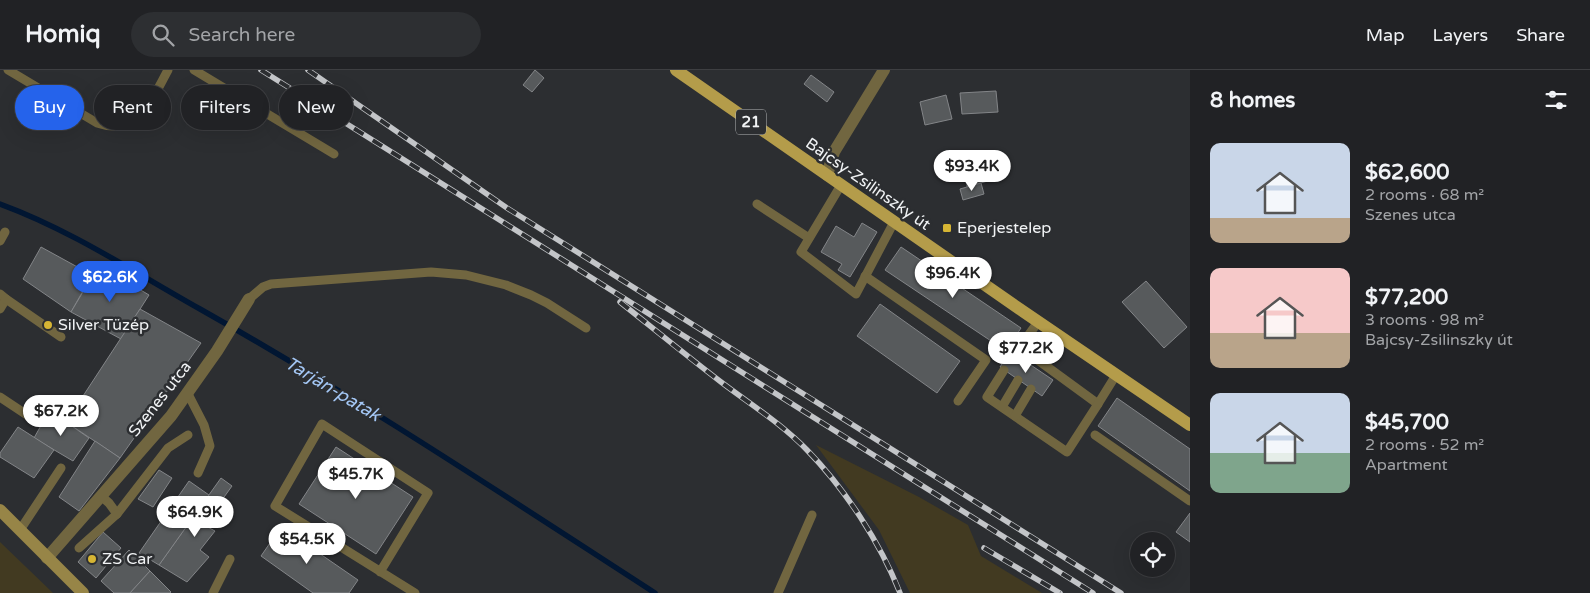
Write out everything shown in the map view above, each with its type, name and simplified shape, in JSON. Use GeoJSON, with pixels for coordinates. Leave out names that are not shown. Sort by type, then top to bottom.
{"type":"FeatureCollection","features":[{"type":"Feature","properties":{"kind":"main road","name":"Bajcsy-Zsilinszky út"},"geometry":{"type":"LineString","coordinates":[[676,70],[1038,322],[1190,425]]}},
{"type":"Feature","properties":{"kind":"main road"},"geometry":{"type":"LineString","coordinates":[[0,510],[84,593]]}},
{"type":"Feature","properties":{"kind":"street"},"geometry":{"type":"LineString","coordinates":[[827,175],[834,152],[884,70]]}},
{"type":"Feature","properties":{"kind":"street","name":"Szenes utca"},"geometry":{"type":"LineString","coordinates":[[47,558],[171,416],[217,351],[249,299]]}},
{"type":"Feature","properties":{"kind":"lane"},"geometry":{"type":"LineString","coordinates":[[8,70],[97,123],[111,126],[126,123],[141,114],[150,103],[168,70]]}},
{"type":"Feature","properties":{"kind":"lane"},"geometry":{"type":"LineString","coordinates":[[194,70],[334,154]]}},
{"type":"Feature","properties":{"kind":"lane"},"geometry":{"type":"LineString","coordinates":[[841,185],[801,252],[856,294],[894,222]]}},
{"type":"Feature","properties":{"kind":"lane"},"geometry":{"type":"LineString","coordinates":[[757,204],[809,238]]}},
{"type":"Feature","properties":{"kind":"lane"},"geometry":{"type":"LineString","coordinates":[[0,241],[5,232]]}},
{"type":"Feature","properties":{"kind":"lane"},"geometry":{"type":"LineString","coordinates":[[249,299],[263,287],[271,284],[431,272],[466,275],[506,285],[530,295],[547,303],[586,328]]}},
{"type":"Feature","properties":{"kind":"lane"},"geometry":{"type":"LineString","coordinates":[[865,276],[986,360],[958,401]]}},
{"type":"Feature","properties":{"kind":"lane"},"geometry":{"type":"LineString","coordinates":[[0,309],[3,296],[60,337]]}},
{"type":"Feature","properties":{"kind":"lane"},"geometry":{"type":"LineString","coordinates":[[1038,322],[1017,351],[1098,404]]}},
{"type":"Feature","properties":{"kind":"lane"},"geometry":{"type":"LineString","coordinates":[[1004,370],[987,397],[1067,452],[1116,375]]}},
{"type":"Feature","properties":{"kind":"lane"},"geometry":{"type":"LineString","coordinates":[[1002,407],[1018,380]]}},
{"type":"Feature","properties":{"kind":"lane"},"geometry":{"type":"LineString","coordinates":[[1015,416],[1031,389]]}},
{"type":"Feature","properties":{"kind":"lane"},"geometry":{"type":"LineString","coordinates":[[188,392],[204,425],[210,446],[198,473]]}},
{"type":"Feature","properties":{"kind":"lane"},"geometry":{"type":"LineString","coordinates":[[0,397],[36,420]]}},
{"type":"Feature","properties":{"kind":"lane"},"geometry":{"type":"LineString","coordinates":[[380,572],[428,493],[322,424],[275,506],[380,572],[415,593]]}},
{"type":"Feature","properties":{"kind":"lane"},"geometry":{"type":"LineString","coordinates":[[79,548],[117,514],[168,448],[188,435]]}},
{"type":"Feature","properties":{"kind":"lane"},"geometry":{"type":"LineString","coordinates":[[1095,435],[1190,501]]}},
{"type":"Feature","properties":{"kind":"lane"},"geometry":{"type":"LineString","coordinates":[[20,530],[61,468]]}},
{"type":"Feature","properties":{"kind":"lane"},"geometry":{"type":"LineString","coordinates":[[100,496],[109,503],[117,514]]}},
{"type":"Feature","properties":{"kind":"lane"},"geometry":{"type":"LineString","coordinates":[[778,593],[812,515]]}},
{"type":"Feature","properties":{"kind":"lane"},"geometry":{"type":"LineString","coordinates":[[213,593],[230,559]]}},
{"type":"Feature","properties":{"kind":"shaded area"},"geometry":{"type":"Polygon","coordinates":[[[816,445],[919,497],[968,525],[981,556],[1042,593],[910,593],[879,530],[816,445]]]}},
{"type":"Feature","properties":{"kind":"shaded area"},"geometry":{"type":"Polygon","coordinates":[[[0,542],[53,593],[0,593],[0,542]]]}},
{"type":"Feature","properties":{"kind":"building"},"geometry":{"type":"Polygon","coordinates":[[[535,70],[544,78],[532,92],[523,85],[535,70]]]}},
{"type":"Feature","properties":{"kind":"building"},"geometry":{"type":"Polygon","coordinates":[[[811,75],[834,92],[827,102],[804,84],[811,75]]]}},
{"type":"Feature","properties":{"kind":"building"},"geometry":{"type":"Polygon","coordinates":[[[996,91],[998,112],[962,114],[960,93],[996,91]]]}},
{"type":"Feature","properties":{"kind":"building"},"geometry":{"type":"Polygon","coordinates":[[[946,95],[952,119],[925,125],[920,102],[946,95]]]}},
{"type":"Feature","properties":{"kind":"building"},"geometry":{"type":"Polygon","coordinates":[[[999,154],[1005,176],[967,187],[967,172],[964,164],[999,154]]]}},
{"type":"Feature","properties":{"kind":"building"},"geometry":{"type":"Polygon","coordinates":[[[981,183],[984,194],[963,200],[960,189],[981,183]]]}},
{"type":"Feature","properties":{"kind":"building"},"geometry":{"type":"Polygon","coordinates":[[[862,223],[877,232],[850,277],[838,270],[842,264],[821,252],[836,226],[854,237],[862,223]]]}},
{"type":"Feature","properties":{"kind":"building"},"geometry":{"type":"Polygon","coordinates":[[[41,247],[92,275],[71,312],[23,279],[41,247]]]}},
{"type":"Feature","properties":{"kind":"building"},"geometry":{"type":"Polygon","coordinates":[[[901,247],[1021,328],[1006,351],[885,270],[901,247]]]}},
{"type":"Feature","properties":{"kind":"building"},"geometry":{"type":"Polygon","coordinates":[[[99,265],[149,295],[121,339],[71,312],[99,265]]]}},
{"type":"Feature","properties":{"kind":"building"},"geometry":{"type":"Polygon","coordinates":[[[1146,281],[1187,327],[1164,348],[1122,302],[1146,281]]]}},
{"type":"Feature","properties":{"kind":"building"},"geometry":{"type":"Polygon","coordinates":[[[880,304],[960,361],[937,393],[857,336],[880,304]]]}},
{"type":"Feature","properties":{"kind":"building"},"geometry":{"type":"Polygon","coordinates":[[[140,309],[201,343],[120,458],[66,422],[140,309]]]}},
{"type":"Feature","properties":{"kind":"building"},"geometry":{"type":"Polygon","coordinates":[[[1010,351],[1053,380],[1042,396],[1000,367],[1010,351]]]}},
{"type":"Feature","properties":{"kind":"building"},"geometry":{"type":"Polygon","coordinates":[[[1117,398],[1190,449],[1190,491],[1098,426],[1117,398]]]}},
{"type":"Feature","properties":{"kind":"building"},"geometry":{"type":"Polygon","coordinates":[[[48,413],[66,422],[89,438],[73,461],[34,438],[48,413]]]}},
{"type":"Feature","properties":{"kind":"building"},"geometry":{"type":"Polygon","coordinates":[[[18,427],[54,450],[34,478],[0,457],[0,453],[18,427]]]}},
{"type":"Feature","properties":{"kind":"building"},"geometry":{"type":"Polygon","coordinates":[[[95,441],[120,458],[79,511],[59,497],[95,441]]]}},
{"type":"Feature","properties":{"kind":"building"},"geometry":{"type":"Polygon","coordinates":[[[336,447],[413,497],[376,554],[299,504],[336,447]]]}},
{"type":"Feature","properties":{"kind":"building"},"geometry":{"type":"Polygon","coordinates":[[[159,470],[172,478],[153,507],[138,499],[159,470]]]}},
{"type":"Feature","properties":{"kind":"building"},"geometry":{"type":"Polygon","coordinates":[[[221,478],[232,486],[204,525],[215,531],[200,550],[209,557],[187,582],[159,565],[221,478]]]}},
{"type":"Feature","properties":{"kind":"building"},"geometry":{"type":"Polygon","coordinates":[[[189,481],[209,495],[159,565],[139,553],[189,481]]]}},
{"type":"Feature","properties":{"kind":"building"},"geometry":{"type":"Polygon","coordinates":[[[1190,513],[1190,542],[1176,532],[1190,513]]]}},
{"type":"Feature","properties":{"kind":"building"},"geometry":{"type":"Polygon","coordinates":[[[281,527],[358,580],[349,593],[313,593],[261,556],[281,527]]]}},
{"type":"Feature","properties":{"kind":"building"},"geometry":{"type":"Polygon","coordinates":[[[103,532],[121,548],[96,578],[78,562],[103,532]]]}},
{"type":"Feature","properties":{"kind":"building"},"geometry":{"type":"Polygon","coordinates":[[[129,550],[150,571],[130,593],[114,593],[101,581],[129,550]]]}},
{"type":"Feature","properties":{"kind":"building"},"geometry":{"type":"Polygon","coordinates":[[[150,571],[171,592],[130,593],[150,571]]]}},
{"type":"Feature","properties":{"kind":"waterway","name":"Tarján-patak"},"geometry":{"type":"LineString","coordinates":[[0,204],[26,214],[77,239],[258,342],[430,448],[655,593]]}},
{"type":"Feature","properties":{"kind":"railway"},"geometry":{"type":"LineString","coordinates":[[261,70],[1093,593]]}},
{"type":"Feature","properties":{"kind":"railway"},"geometry":{"type":"LineString","coordinates":[[308,70],[507,208],[1121,593]]}},
{"type":"Feature","properties":{"kind":"railway"},"geometry":{"type":"LineString","coordinates":[[620,302],[776,423],[807,450],[835,482],[860,517],[872,536],[900,593]]}},
{"type":"Feature","properties":{"kind":"railway"},"geometry":{"type":"LineString","coordinates":[[984,548],[1060,593]]}},
{"type":"Feature","properties":{"kind":"place","name":"Eperjestelep"},"geometry":{"type":"Point","coordinates":[947,228]}},
{"type":"Feature","properties":{"kind":"place","name":"Silver Tüzép"},"geometry":{"type":"Point","coordinates":[48,325]}},
{"type":"Feature","properties":{"kind":"place","name":"ZS Car"},"geometry":{"type":"Point","coordinates":[92,559]}}]}
